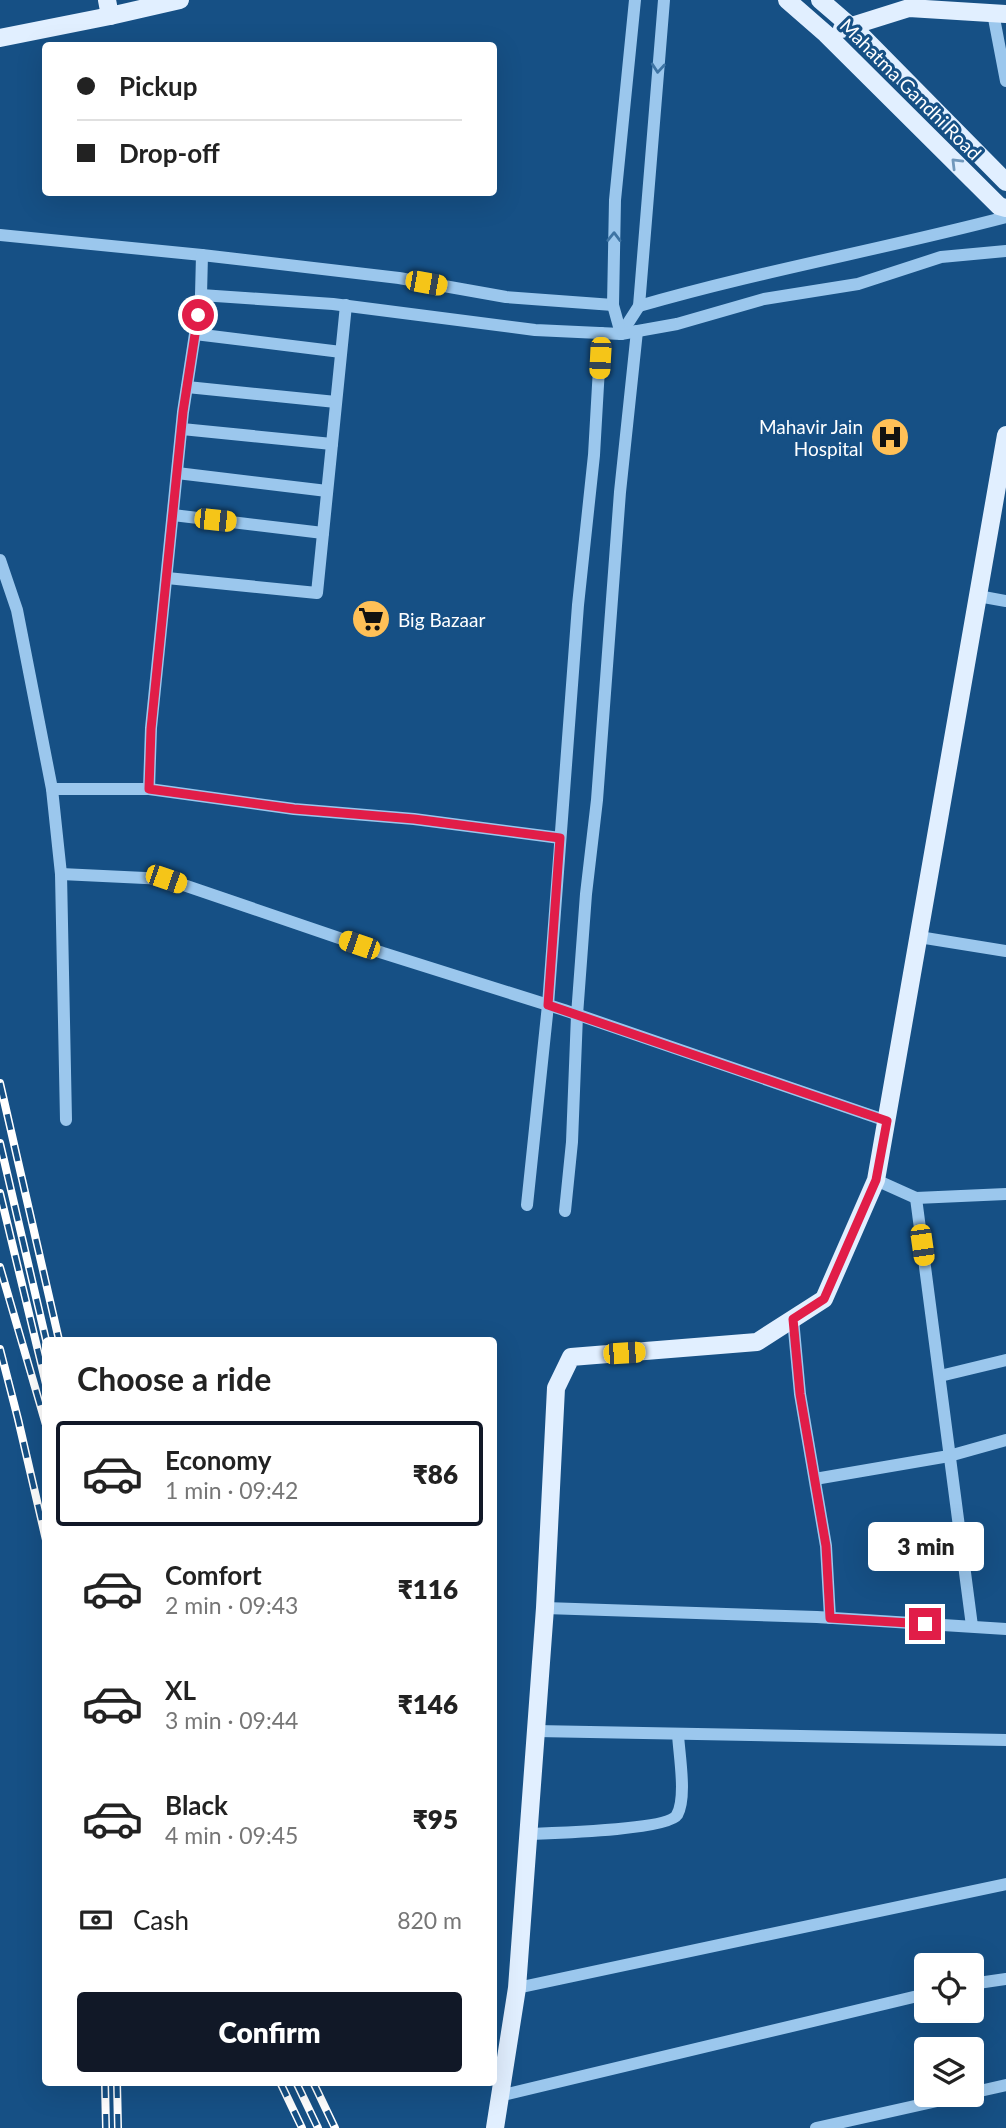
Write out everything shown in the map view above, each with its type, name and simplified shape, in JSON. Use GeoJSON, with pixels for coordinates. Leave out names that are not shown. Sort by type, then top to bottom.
{"type":"FeatureCollection","features":[{"type":"Feature","properties":{"kind":"main road"},"geometry":{"type":"LineString","coordinates":[[0,38],[108,8],[180,0]]}},
{"type":"Feature","properties":{"kind":"main road","name":"Mahatma Gandhi Road"},"geometry":{"type":"LineString","coordinates":[[787,0],[826,34],[999,206],[1006,208]]}},
{"type":"Feature","properties":{"kind":"main road"},"geometry":{"type":"LineString","coordinates":[[820,0],[851,26],[1006,182]]}},
{"type":"Feature","properties":{"kind":"main road"},"geometry":{"type":"LineString","coordinates":[[826,34],[909,8],[1000,14]]}},
{"type":"Feature","properties":{"kind":"main road"},"geometry":{"type":"LineString","coordinates":[[495,2128],[517,1988],[545,1608],[556,1388],[571,1357],[758,1342],[824,1299],[876,1180],[1006,435]]}},
{"type":"Feature","properties":{"kind":"street"},"geometry":{"type":"LineString","coordinates":[[621,334],[613,305],[615,201],[635,0]]}},
{"type":"Feature","properties":{"kind":"street"},"geometry":{"type":"LineString","coordinates":[[621,334],[639,306],[664,0]]}},
{"type":"Feature","properties":{"kind":"street"},"geometry":{"type":"LineString","coordinates":[[1000,14],[1006,81]]}},
{"type":"Feature","properties":{"kind":"street"},"geometry":{"type":"LineString","coordinates":[[639,306],[718,284],[1006,217]]}},
{"type":"Feature","properties":{"kind":"street"},"geometry":{"type":"LineString","coordinates":[[0,235],[399,278],[506,297],[613,305]]}},
{"type":"Feature","properties":{"kind":"street"},"geometry":{"type":"LineString","coordinates":[[201,295],[346,305],[535,330],[621,334],[677,324],[764,299],[858,284],[941,257],[1006,251]]}},
{"type":"Feature","properties":{"kind":"street"},"geometry":{"type":"LineString","coordinates":[[149,789],[151,729],[182,429],[201,295],[202,255]]}},
{"type":"Feature","properties":{"kind":"street"},"geometry":{"type":"LineString","coordinates":[[167,578],[317,593],[346,305]]}},
{"type":"Feature","properties":{"kind":"street"},"geometry":{"type":"LineString","coordinates":[[565,1211],[572,1142],[577,1015],[586,894],[597,800],[612,583],[637,331]]}},
{"type":"Feature","properties":{"kind":"street"},"geometry":{"type":"LineString","coordinates":[[527,1205],[548,1005],[578,605],[594,455],[601,333]]}},
{"type":"Feature","properties":{"kind":"street"},"geometry":{"type":"LineString","coordinates":[[195,334],[341,352]]}},
{"type":"Feature","properties":{"kind":"street"},"geometry":{"type":"LineString","coordinates":[[187,387],[336,402]]}},
{"type":"Feature","properties":{"kind":"street"},"geometry":{"type":"LineString","coordinates":[[182,429],[332,444]]}},
{"type":"Feature","properties":{"kind":"street"},"geometry":{"type":"LineString","coordinates":[[177,473],[327,491]]}},
{"type":"Feature","properties":{"kind":"street"},"geometry":{"type":"LineString","coordinates":[[173,515],[323,533]]}},
{"type":"Feature","properties":{"kind":"street"},"geometry":{"type":"LineString","coordinates":[[0,560],[17,610],[52,789],[61,874],[66,1121]]}},
{"type":"Feature","properties":{"kind":"street"},"geometry":{"type":"LineString","coordinates":[[978,596],[1006,601]]}},
{"type":"Feature","properties":{"kind":"street"},"geometry":{"type":"LineString","coordinates":[[52,789],[149,789],[294,809],[414,819],[560,838]]}},
{"type":"Feature","properties":{"kind":"street"},"geometry":{"type":"LineString","coordinates":[[61,874],[166,879],[383,953],[548,1005],[887,1121]]}},
{"type":"Feature","properties":{"kind":"street"},"geometry":{"type":"LineString","coordinates":[[919,937],[1006,951]]}},
{"type":"Feature","properties":{"kind":"street"},"geometry":{"type":"LineString","coordinates":[[876,1180],[916,1198],[1006,1194]]}},
{"type":"Feature","properties":{"kind":"street"},"geometry":{"type":"LineString","coordinates":[[916,1198],[972,1626]]}},
{"type":"Feature","properties":{"kind":"street"},"geometry":{"type":"LineString","coordinates":[[793,1319],[800,1394],[826,1546],[830,1618]]}},
{"type":"Feature","properties":{"kind":"street"},"geometry":{"type":"LineString","coordinates":[[940,1377],[1006,1360]]}},
{"type":"Feature","properties":{"kind":"street"},"geometry":{"type":"LineString","coordinates":[[815,1479],[949,1457],[1006,1440]]}},
{"type":"Feature","properties":{"kind":"street"},"geometry":{"type":"LineString","coordinates":[[545,1608],[830,1618],[1006,1629]]}},
{"type":"Feature","properties":{"kind":"street"},"geometry":{"type":"LineString","coordinates":[[536,1731],[1006,1740]]}},
{"type":"Feature","properties":{"kind":"street"},"geometry":{"type":"LineString","coordinates":[[528,1834],[646,1826],[672,1820],[677,1814],[681,1797],[678,1734]]}},
{"type":"Feature","properties":{"kind":"street"},"geometry":{"type":"LineString","coordinates":[[517,1988],[1006,1884]]}},
{"type":"Feature","properties":{"kind":"street"},"geometry":{"type":"LineString","coordinates":[[984,1982],[1006,1979]]}},
{"type":"Feature","properties":{"kind":"street"},"geometry":{"type":"LineString","coordinates":[[499,2096],[914,1997]]}},
{"type":"Feature","properties":{"kind":"street"},"geometry":{"type":"LineString","coordinates":[[984,2090],[1006,2085]]}},
{"type":"Feature","properties":{"kind":"street"},"geometry":{"type":"LineString","coordinates":[[816,2128],[914,2106]]}},
{"type":"Feature","properties":{"kind":"railway"},"geometry":{"type":"LineString","coordinates":[[0,1083],[58,1337]]}},
{"type":"Feature","properties":{"kind":"railway"},"geometry":{"type":"LineString","coordinates":[[0,1143],[45,1337]]}},
{"type":"Feature","properties":{"kind":"railway"},"geometry":{"type":"LineString","coordinates":[[0,1193],[42,1367]]}},
{"type":"Feature","properties":{"kind":"railway"},"geometry":{"type":"LineString","coordinates":[[0,1267],[42,1411]]}},
{"type":"Feature","properties":{"kind":"railway"},"geometry":{"type":"LineString","coordinates":[[0,1349],[42,1523]]}},
{"type":"Feature","properties":{"kind":"railway"},"geometry":{"type":"LineString","coordinates":[[105,2086],[106,2128]]}},
{"type":"Feature","properties":{"kind":"railway"},"geometry":{"type":"LineString","coordinates":[[117,2086],[118,2128]]}},
{"type":"Feature","properties":{"kind":"railway"},"geometry":{"type":"LineString","coordinates":[[282,2086],[302,2128]]}},
{"type":"Feature","properties":{"kind":"railway"},"geometry":{"type":"LineString","coordinates":[[298,2086],[318,2128]]}},
{"type":"Feature","properties":{"kind":"railway"},"geometry":{"type":"LineString","coordinates":[[315,2086],[335,2128]]}},
{"type":"Feature","properties":{"kind":"place","name":"Mahavir Jain Hospital"},"geometry":{"type":"Point","coordinates":[890,437]}},
{"type":"Feature","properties":{"kind":"place","name":"Big Bazaar"},"geometry":{"type":"Point","coordinates":[371,619]}},
{"type":"Feature","properties":{"kind":"route"},"geometry":{"type":"LineString","coordinates":[[198,315],[183,412],[151,729],[149,789],[294,809],[414,819],[560,838],[548,1005],[887,1121],[876,1180],[824,1299],[793,1319],[800,1394],[826,1546],[830,1618],[925,1624]]}}]}
